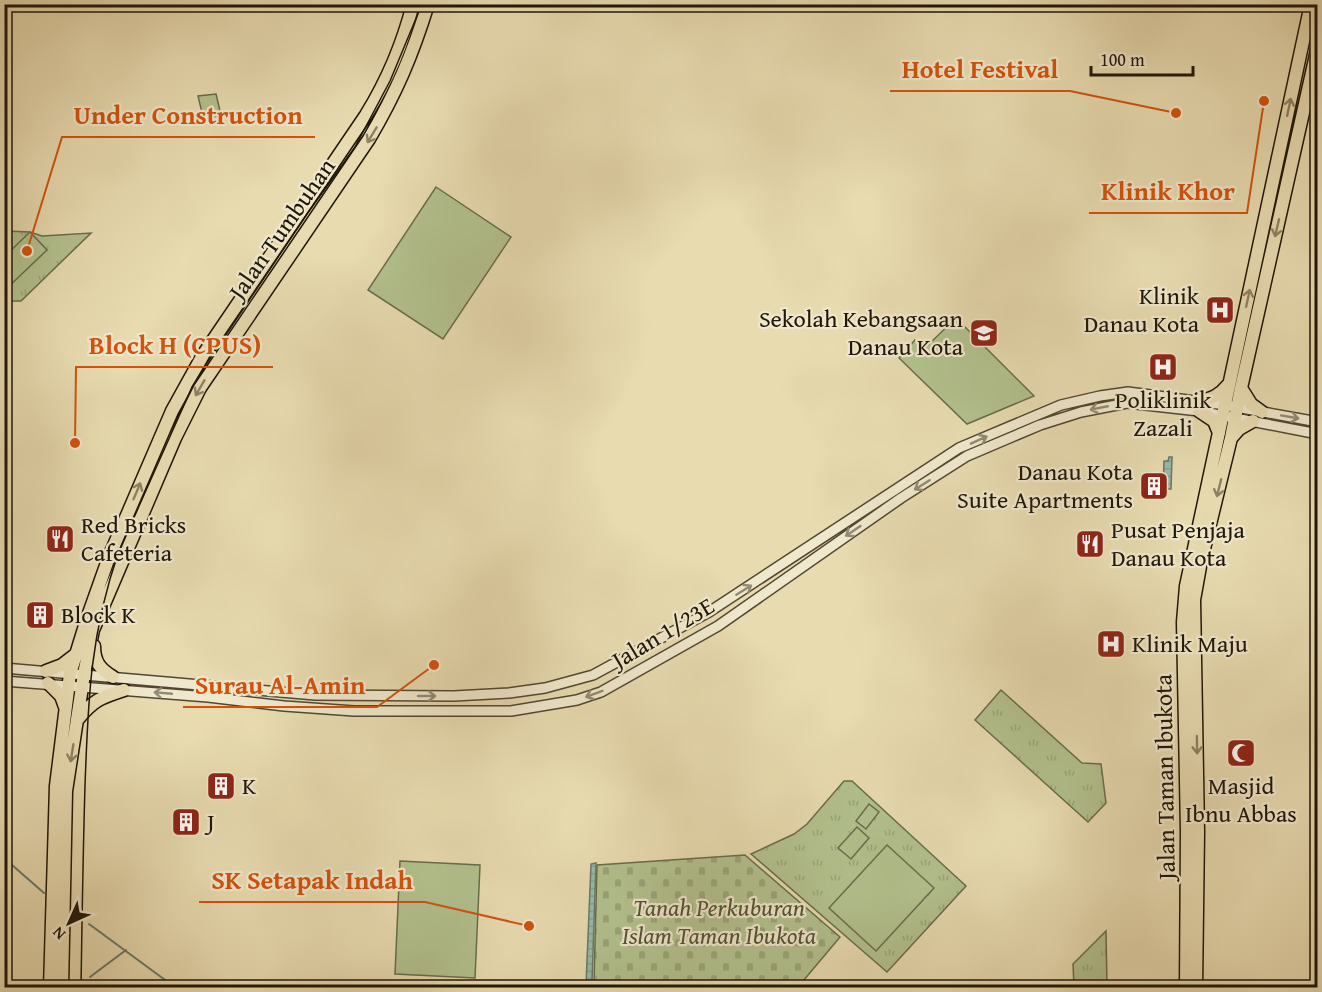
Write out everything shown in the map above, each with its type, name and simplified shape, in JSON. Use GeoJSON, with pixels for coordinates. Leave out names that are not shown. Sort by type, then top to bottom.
{"type":"FeatureCollection","features":[{"type":"Feature","properties":{"kind":"main road","name":"Jalan Tumbuhan"},"geometry":{"type":"LineString","coordinates":[[50,987],[56,786],[70,679],[75,655],[109,557],[172,411],[203,355],[354,136],[378,95],[414,4]]}},
{"type":"Feature","properties":{"kind":"main road","name":"Jalan Tumbuhan"},"geometry":{"type":"LineString","coordinates":[[62,987],[66,791],[93,630],[127,548],[195,398],[224,350],[369,139],[385,112],[412,55],[428,4]]}},
{"type":"Feature","properties":{"kind":"main road","name":"Jalan Taman Ibukota"},"geometry":{"type":"LineString","coordinates":[[1196,987],[1198,832],[1193,611],[1230,411],[1311,4]]}},
{"type":"Feature","properties":{"kind":"main road"},"geometry":{"type":"LineString","coordinates":[[407,25],[417,14],[423,21]]}},
{"type":"Feature","properties":{"kind":"main road","name":"Jalan Taman Ibukota"},"geometry":{"type":"LineString","coordinates":[[1235,386],[1314,75],[1317,46]]}},
{"type":"Feature","properties":{"kind":"main road"},"geometry":{"type":"LineString","coordinates":[[394,59],[399,67],[402,67],[412,55]]}},
{"type":"Feature","properties":{"kind":"main road"},"geometry":{"type":"LineString","coordinates":[[366,115],[379,105],[385,112]]}},
{"type":"Feature","properties":{"kind":"main road"},"geometry":{"type":"LineString","coordinates":[[279,242],[279,253],[284,255],[292,250]]}},
{"type":"Feature","properties":{"kind":"main road"},"geometry":{"type":"LineString","coordinates":[[250,285],[257,278],[265,280],[262,295]]}},
{"type":"Feature","properties":{"kind":"main road"},"geometry":{"type":"LineString","coordinates":[[1235,386],[1251,404],[1258,417],[1226,436],[1199,406],[1235,386]]}},
{"type":"Feature","properties":{"kind":"main road","name":"Jalan Taman Ibukota"},"geometry":{"type":"LineString","coordinates":[[1186,987],[1187,832],[1183,606],[1190,560],[1226,436]]}},
{"type":"Feature","properties":{"kind":"main road"},"geometry":{"type":"LineString","coordinates":[[93,630],[96,661],[103,671],[113,677]]}},
{"type":"Feature","properties":{"kind":"main road"},"geometry":{"type":"LineString","coordinates":[[66,711],[61,696],[47,677],[75,655]]}},
{"type":"Feature","properties":{"kind":"main road"},"geometry":{"type":"LineString","coordinates":[[78,720],[88,706],[96,700],[124,690]]}},
{"type":"Feature","properties":{"kind":"street","name":"Jalan 1/23E"},"geometry":{"type":"LineString","coordinates":[[83,680],[113,677],[315,695],[480,695],[526,691],[566,684],[593,675],[709,612],[959,448],[1036,414],[1061,405],[1128,392],[1258,417]]}},
{"type":"Feature","properties":{"kind":"street","name":"Jalan 1/23E"},"geometry":{"type":"LineString","coordinates":[[47,677],[83,680],[124,690],[284,706],[384,712],[511,711],[583,698],[601,692],[718,626],[967,456],[1040,425],[1081,412],[1127,403],[1199,406]]}},
{"type":"Feature","properties":{"kind":"street"},"geometry":{"type":"LineString","coordinates":[[1258,417],[1317,422]]}},
{"type":"Feature","properties":{"kind":"street"},"geometry":{"type":"LineString","coordinates":[[1258,417],[1317,434]]}},
{"type":"Feature","properties":{"kind":"street"},"geometry":{"type":"LineString","coordinates":[[4,668],[47,677]]}},
{"type":"Feature","properties":{"kind":"street"},"geometry":{"type":"LineString","coordinates":[[4,681],[47,677]]}},
{"type":"Feature","properties":{"kind":"green space"},"geometry":{"type":"Polygon","coordinates":[[[216,94],[221,115],[209,118],[208,112],[202,113],[198,96],[216,94]]]}},
{"type":"Feature","properties":{"kind":"green space"},"geometry":{"type":"Polygon","coordinates":[[[436,187],[511,237],[443,339],[368,290],[436,187]]]}},
{"type":"Feature","properties":{"kind":"green space"},"geometry":{"type":"Polygon","coordinates":[[[5,231],[30,232],[42,236],[91,233],[21,301],[5,301],[5,231]]]}},
{"type":"Feature","properties":{"kind":"green space"},"geometry":{"type":"Polygon","coordinates":[[[30,232],[47,250],[5,290],[5,256],[30,232]]]}},
{"type":"Feature","properties":{"kind":"green space"},"geometry":{"type":"Polygon","coordinates":[[[956,318],[1034,396],[967,424],[899,358],[915,340],[928,345],[956,318]]]}},
{"type":"Feature","properties":{"kind":"green space"},"geometry":{"type":"Polygon","coordinates":[[[1001,690],[1082,763],[1101,764],[1106,803],[1088,822],[975,720],[1001,690]]]}},
{"type":"Feature","properties":{"kind":"green space"},"geometry":{"type":"Polygon","coordinates":[[[844,781],[852,781],[966,886],[887,972],[751,854],[794,834],[807,824],[844,781]]]}},
{"type":"Feature","properties":{"kind":"green space"},"geometry":{"type":"Polygon","coordinates":[[[869,804],[879,812],[866,829],[856,821],[869,804]]]}},
{"type":"Feature","properties":{"kind":"green space"},"geometry":{"type":"Polygon","coordinates":[[[857,827],[869,838],[851,859],[838,848],[857,827]]]}},
{"type":"Feature","properties":{"kind":"green space"},"geometry":{"type":"Polygon","coordinates":[[[887,845],[934,888],[876,951],[829,908],[887,845]]]}},
{"type":"Feature","properties":{"kind":"green space","name":"Tanah Perkuburan Islam Taman Ibukota"},"geometry":{"type":"Polygon","coordinates":[[[745,855],[840,937],[798,987],[633,988],[632,982],[594,982],[597,865],[745,855]]]}},
{"type":"Feature","properties":{"kind":"green space"},"geometry":{"type":"Polygon","coordinates":[[[400,861],[480,865],[475,978],[395,974],[400,861]]]}},
{"type":"Feature","properties":{"kind":"green space"},"geometry":{"type":"Polygon","coordinates":[[[1106,931],[1107,987],[1074,987],[1073,964],[1106,931]]]}},
{"type":"Feature","properties":{"kind":"shaded area"},"geometry":{"type":"Polygon","coordinates":[[[1169,457],[1172,457],[1171,489],[1163,489],[1164,461],[1168,461],[1169,457]]]}},
{"type":"Feature","properties":{"kind":"shaded area"},"geometry":{"type":"Polygon","coordinates":[[[596,863],[592,982],[632,983],[632,987],[587,987],[586,985],[591,864],[596,863]]]}},
{"type":"Feature","properties":{"kind":"waterway"},"geometry":{"type":"LineString","coordinates":[[4,858],[44,893]]}},
{"type":"Feature","properties":{"kind":"waterway"},"geometry":{"type":"LineString","coordinates":[[89,924],[176,988]]}},
{"type":"Feature","properties":{"kind":"waterway"},"geometry":{"type":"LineString","coordinates":[[90,977],[126,950]]}},
{"type":"Feature","properties":{"kind":"tram line"},"geometry":{"type":"LineString","coordinates":[[81,988],[89,696],[96,639],[109,581],[119,551],[192,387],[307,214],[355,147],[390,81],[422,4]]}},
{"type":"Feature","properties":{"kind":"place","name":"Klinik Khor"},"geometry":{"type":"Point","coordinates":[1264,101]}},
{"type":"Feature","properties":{"kind":"place","name":"Hotel Festival"},"geometry":{"type":"Point","coordinates":[1176,113]}},
{"type":"Feature","properties":{"kind":"place","name":"Under Construction"},"geometry":{"type":"Point","coordinates":[27,251]}},
{"type":"Feature","properties":{"kind":"place","name":"Klinik Danau Kota"},"geometry":{"type":"Point","coordinates":[1220,310]}},
{"type":"Feature","properties":{"kind":"place","name":"Sekolah Kebangsaan Danau Kota"},"geometry":{"type":"Point","coordinates":[984,333]}},
{"type":"Feature","properties":{"kind":"place","name":"Poliklinik Zazali"},"geometry":{"type":"Point","coordinates":[1163,367]}},
{"type":"Feature","properties":{"kind":"place","name":"Block H (CPUS)"},"geometry":{"type":"Point","coordinates":[75,443]}},
{"type":"Feature","properties":{"kind":"place","name":"Danau Kota Suite Apartments"},"geometry":{"type":"Point","coordinates":[1154,486]}},
{"type":"Feature","properties":{"kind":"place","name":"Red Bricks Cafeteria"},"geometry":{"type":"Point","coordinates":[60,539]}},
{"type":"Feature","properties":{"kind":"place","name":"Pusat Penjaja Danau Kota"},"geometry":{"type":"Point","coordinates":[1090,544]}},
{"type":"Feature","properties":{"kind":"place","name":"Block K"},"geometry":{"type":"Point","coordinates":[40,615]}},
{"type":"Feature","properties":{"kind":"place","name":"Klinik Maju"},"geometry":{"type":"Point","coordinates":[1111,644]}},
{"type":"Feature","properties":{"kind":"place","name":"Surau Al-Amin"},"geometry":{"type":"Point","coordinates":[434,665]}},
{"type":"Feature","properties":{"kind":"place","name":"Masjid Ibnu Abbas"},"geometry":{"type":"Point","coordinates":[1241,753]}},
{"type":"Feature","properties":{"kind":"place","name":"K"},"geometry":{"type":"Point","coordinates":[221,786]}},
{"type":"Feature","properties":{"kind":"place","name":"J"},"geometry":{"type":"Point","coordinates":[186,822]}},
{"type":"Feature","properties":{"kind":"place","name":"SK Setapak Indah"},"geometry":{"type":"Point","coordinates":[529,926]}}]}
